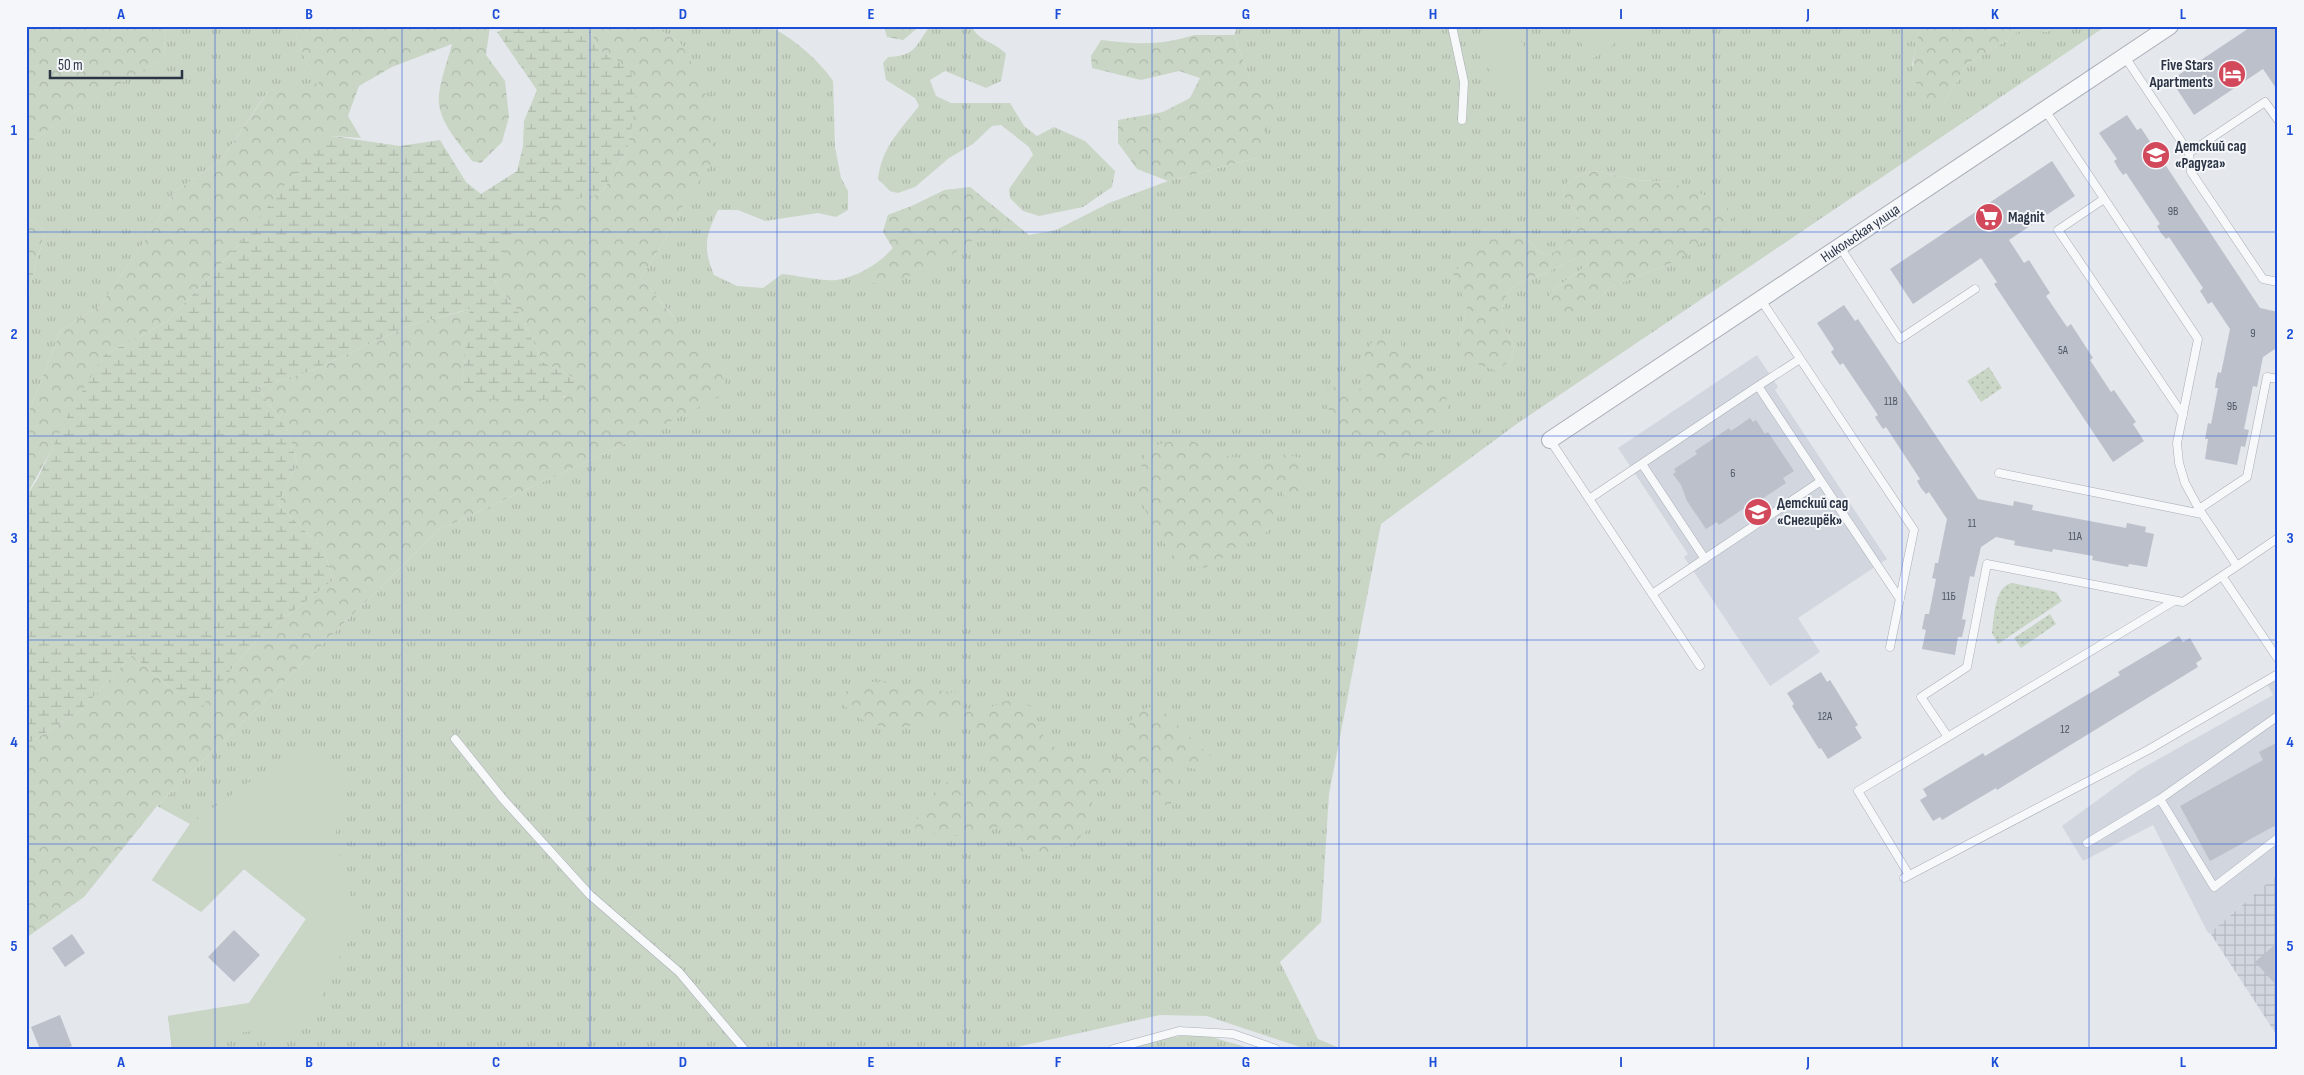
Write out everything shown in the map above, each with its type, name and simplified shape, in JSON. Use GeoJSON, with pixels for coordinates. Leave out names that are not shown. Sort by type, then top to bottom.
{"type":"FeatureCollection","features":[{"type":"Feature","properties":{"kind":"street","name":"Никольская улица"},"geometry":{"type":"LineString","coordinates":[[1550,440],[2170,26]]}},
{"type":"Feature","properties":{"kind":"lane"},"geometry":{"type":"LineString","coordinates":[[1452,26],[1464,82],[1462,120]]}},
{"type":"Feature","properties":{"kind":"lane"},"geometry":{"type":"LineString","coordinates":[[2125,57],[2189,153],[2191,172],[2262,279],[2278,282]]}},
{"type":"Feature","properties":{"kind":"lane"},"geometry":{"type":"LineString","coordinates":[[2189,153],[2265,102],[2278,120]]}},
{"type":"Feature","properties":{"kind":"lane"},"geometry":{"type":"LineString","coordinates":[[2045,110],[2198,339],[2177,443],[2179,463],[2185,484],[2200,511],[2236,566]]}},
{"type":"Feature","properties":{"kind":"lane"},"geometry":{"type":"LineString","coordinates":[[2104,199],[2058,230],[2182,415]]}},
{"type":"Feature","properties":{"kind":"lane"},"geometry":{"type":"LineString","coordinates":[[1840,247],[1900,338],[1975,289]]}},
{"type":"Feature","properties":{"kind":"lane"},"geometry":{"type":"LineString","coordinates":[[1761,300],[1914,530],[1890,647]]}},
{"type":"Feature","properties":{"kind":"lane"},"geometry":{"type":"LineString","coordinates":[[1589,499],[1800,359]]}},
{"type":"Feature","properties":{"kind":"lane"},"geometry":{"type":"LineString","coordinates":[[1999,473],[2200,511],[2247,477],[2267,377],[2278,379]]}},
{"type":"Feature","properties":{"kind":"lane"},"geometry":{"type":"LineString","coordinates":[[1758,386],[1900,599]]}},
{"type":"Feature","properties":{"kind":"lane"},"geometry":{"type":"LineString","coordinates":[[1550,440],[1700,666]]}},
{"type":"Feature","properties":{"kind":"lane"},"geometry":{"type":"LineString","coordinates":[[1642,464],[1705,559]]}},
{"type":"Feature","properties":{"kind":"lane"},"geometry":{"type":"LineString","coordinates":[[1652,594],[1821,481]]}},
{"type":"Feature","properties":{"kind":"lane"},"geometry":{"type":"LineString","coordinates":[[1948,737],[1921,697],[1966,667],[1987,564],[2183,602],[2278,538]]}},
{"type":"Feature","properties":{"kind":"lane"},"geometry":{"type":"LineString","coordinates":[[2222,576],[2278,659]]}},
{"type":"Feature","properties":{"kind":"lane"},"geometry":{"type":"LineString","coordinates":[[2174,601],[1858,791],[1906,876],[2148,750],[2278,674]]}},
{"type":"Feature","properties":{"kind":"lane"},"geometry":{"type":"LineString","coordinates":[[2087,843],[2160,799],[2278,716]]}},
{"type":"Feature","properties":{"kind":"lane"},"geometry":{"type":"LineString","coordinates":[[455,739],[503,799],[590,895],[679,972],[744,1049]]}},
{"type":"Feature","properties":{"kind":"lane"},"geometry":{"type":"LineString","coordinates":[[2160,799],[2214,887],[2278,838]]}},
{"type":"Feature","properties":{"kind":"lane"},"geometry":{"type":"LineString","coordinates":[[1113,1049],[1179,1031],[1233,1034],[1276,1049]]}},
{"type":"Feature","properties":{"kind":"shaded area","name":"Детский сад «Снегирёк»"},"geometry":{"type":"Polygon","coordinates":[[[1757,355],[1778,387],[1775,390],[1887,559],[1798,618],[1820,652],[1770,686],[1684,557],[1688,554],[1618,448],[1757,355]]]}},
{"type":"Feature","properties":{"kind":"shaded area"},"geometry":{"type":"Polygon","coordinates":[[[2278,675],[2278,874],[2208,933],[2153,825],[2083,861],[2062,826],[2139,770],[2273,695],[2266,682],[2278,675]]]}},
{"type":"Feature","properties":{"kind":"shaded area"},"geometry":{"type":"Polygon","coordinates":[[[2278,874],[2278,1037],[2210,933],[2278,874]]]}},
{"type":"Feature","properties":{"kind":"green space"},"geometry":{"type":"Polygon","coordinates":[[[26,26],[165,26],[164,59],[61,121],[28,144],[26,153],[26,26]]]}},
{"type":"Feature","properties":{"kind":"green space"},"geometry":{"type":"Polygon","coordinates":[[[165,26],[293,26],[307,65],[320,83],[268,91],[221,160],[176,191],[100,306],[61,330],[26,419],[26,314],[30,286],[45,231],[26,216],[28,144],[94,99],[164,59],[165,26]]]}},
{"type":"Feature","properties":{"kind":"green space"},"geometry":{"type":"Polygon","coordinates":[[[293,26],[490,26],[486,55],[505,81],[509,117],[502,142],[481,163],[472,161],[444,120],[439,98],[441,83],[452,44],[392,67],[359,86],[348,116],[361,138],[332,136],[237,247],[167,322],[104,355],[26,496],[26,419],[61,330],[100,306],[176,191],[221,160],[269,90],[319,83],[307,65],[293,26]]]}},
{"type":"Feature","properties":{"kind":"green space"},"geometry":{"type":"Polygon","coordinates":[[[511,26],[588,26],[599,50],[618,61],[631,72],[636,103],[627,151],[601,194],[556,203],[509,236],[495,283],[518,311],[543,362],[578,380],[576,392],[554,399],[542,400],[479,399],[462,384],[470,309],[410,325],[311,371],[257,387],[288,431],[297,463],[278,504],[323,549],[333,580],[260,637],[232,668],[203,707],[175,692],[132,655],[81,710],[26,745],[26,496],[37,480],[69,413],[104,355],[167,322],[237,247],[307,156],[332,136],[400,146],[440,140],[466,182],[481,194],[517,171],[523,146],[524,121],[537,90],[497,32],[511,26]]]}},
{"type":"Feature","properties":{"kind":"green space"},"geometry":{"type":"Polygon","coordinates":[[[588,26],[654,26],[681,44],[699,76],[713,115],[713,161],[684,204],[668,235],[641,278],[722,375],[727,393],[650,432],[439,530],[157,806],[84,897],[26,938],[26,745],[81,710],[132,655],[175,692],[232,668],[260,637],[333,580],[323,549],[278,504],[297,463],[288,431],[257,387],[311,371],[410,325],[471,309],[462,384],[510,400],[565,397],[578,380],[543,362],[518,311],[495,283],[508,236],[556,202],[601,194],[627,151],[631,127],[618,61],[599,50],[588,26]]]}},
{"type":"Feature","properties":{"kind":"green space"},"geometry":{"type":"Polygon","coordinates":[[[654,26],[767,26],[794,41],[821,65],[833,81],[835,147],[841,178],[848,191],[848,210],[836,217],[818,213],[765,221],[738,210],[718,210],[710,228],[707,250],[714,275],[737,286],[763,288],[782,274],[832,280],[852,276],[868,268],[882,259],[893,248],[883,232],[888,215],[945,190],[970,187],[1029,235],[1056,230],[1109,203],[1168,181],[1256,158],[1251,82],[1234,35],[1238,26],[1920,26],[1912,65],[1944,103],[1967,64],[2006,41],[2012,34],[2029,28],[2046,32],[2064,26],[2106,26],[1518,423],[1381,524],[1329,794],[1321,922],[1280,962],[1318,1039],[1342,1049],[1306,1049],[1207,1016],[1160,1015],[1008,1049],[172,1049],[168,1016],[249,1003],[306,919],[244,869],[201,912],[152,880],[190,824],[157,806],[439,530],[650,432],[674,317],[641,278],[668,235],[684,204],[681,44],[654,26]],[[1595,171],[1569,181],[1566,184],[1563,195],[1579,216],[1568,240],[1559,249],[1547,255],[1539,252],[1521,233],[1467,306],[1459,340],[1495,370],[1510,362],[1515,346],[1501,324],[1501,315],[1508,291],[1522,281],[1546,273],[1577,257],[1585,256],[1588,264],[1551,292],[1590,307],[1609,288],[1674,262],[1669,182],[1637,180],[1595,171]]]}},
{"type":"Feature","properties":{"kind":"green space"},"geometry":{"type":"Polygon","coordinates":[[[884,26],[920,26],[903,40],[887,37],[884,26]]]}},
{"type":"Feature","properties":{"kind":"green space"},"geometry":{"type":"Polygon","coordinates":[[[930,26],[972,26],[978,35],[1006,54],[1001,81],[986,88],[945,71],[930,80],[936,96],[951,103],[1010,103],[1024,126],[1037,136],[1054,127],[1085,141],[1115,171],[1112,187],[1083,207],[1039,216],[1023,211],[1010,198],[1009,189],[1033,155],[1029,147],[1001,125],[992,126],[973,144],[949,158],[915,187],[898,193],[890,191],[878,179],[883,157],[893,140],[919,106],[915,98],[886,80],[883,63],[888,57],[904,55],[914,49],[930,26]]]}},
{"type":"Feature","properties":{"kind":"green space"},"geometry":{"type":"Polygon","coordinates":[[[1497,26],[1511,26],[1551,87],[1516,110],[1471,43],[1497,26]]]}},
{"type":"Feature","properties":{"kind":"green space"},"geometry":{"type":"Polygon","coordinates":[[[1570,26],[1640,26],[1592,59],[1570,26]]]}},
{"type":"Feature","properties":{"kind":"green space"},"geometry":{"type":"Polygon","coordinates":[[[1920,26],[2064,26],[2046,32],[2029,28],[2012,34],[2006,41],[1967,64],[1944,103],[1936,107],[1919,89],[1913,70],[1920,26]]]}},
{"type":"Feature","properties":{"kind":"green space"},"geometry":{"type":"Polygon","coordinates":[[[1194,35],[1234,35],[1251,82],[1278,97],[1256,158],[1168,181],[1137,169],[1118,143],[1118,120],[1163,112],[1190,98],[1200,78],[1179,71],[1141,80],[1092,68],[1091,56],[1101,40],[1148,43],[1182,39],[1194,35]]]}},
{"type":"Feature","properties":{"kind":"green space"},"geometry":{"type":"Polygon","coordinates":[[[1595,171],[1637,180],[1669,182],[1721,201],[1733,214],[1730,222],[1674,262],[1609,288],[1590,307],[1573,316],[1557,314],[1548,300],[1551,292],[1588,264],[1585,257],[1577,257],[1546,273],[1522,281],[1508,291],[1501,315],[1501,324],[1515,346],[1510,362],[1495,370],[1471,362],[1464,357],[1459,340],[1467,306],[1453,274],[1484,241],[1521,233],[1539,252],[1547,255],[1559,249],[1568,240],[1579,216],[1563,195],[1566,184],[1573,178],[1595,171]]]}},
{"type":"Feature","properties":{"kind":"green space"},"geometry":{"type":"Polygon","coordinates":[[[970,188],[1003,216],[996,224],[931,269],[880,285],[863,280],[893,248],[883,232],[888,215],[945,190],[970,188]]]}},
{"type":"Feature","properties":{"kind":"green space"},"geometry":{"type":"Polygon","coordinates":[[[26,216],[45,231],[30,286],[26,314],[26,216]]]}},
{"type":"Feature","properties":{"kind":"green space"},"geometry":{"type":"Polygon","coordinates":[[[1390,335],[1401,340],[1402,359],[1435,385],[1447,399],[1447,408],[1430,438],[1409,456],[1392,461],[1375,456],[1345,437],[1323,399],[1325,391],[1333,387],[1357,393],[1366,379],[1365,353],[1374,339],[1390,335]]]}},
{"type":"Feature","properties":{"kind":"green space"},"geometry":{"type":"Polygon","coordinates":[[[1989,367],[2002,388],[1981,402],[1967,381],[1989,367]]]}},
{"type":"Feature","properties":{"kind":"green space"},"geometry":{"type":"Polygon","coordinates":[[[1181,439],[1205,445],[1227,456],[1270,462],[1285,454],[1300,458],[1301,493],[1286,499],[1276,484],[1271,491],[1274,526],[1267,532],[1205,568],[1180,564],[1163,542],[1147,513],[1140,497],[1138,484],[1148,447],[1181,439]]]}},
{"type":"Feature","properties":{"kind":"green space"},"geometry":{"type":"Polygon","coordinates":[[[2012,583],[2056,592],[2062,601],[1998,644],[1992,633],[1994,612],[1998,596],[2006,585],[2012,583]]]}},
{"type":"Feature","properties":{"kind":"green space"},"geometry":{"type":"Polygon","coordinates":[[[2050,614],[2056,624],[2021,648],[2014,638],[2050,614]]]}},
{"type":"Feature","properties":{"kind":"green space"},"geometry":{"type":"Polygon","coordinates":[[[886,681],[955,693],[962,698],[963,707],[970,711],[983,711],[1011,700],[1020,701],[1035,713],[1042,732],[1049,743],[1093,767],[1110,764],[1116,758],[1132,718],[1138,712],[1154,705],[1161,709],[1211,757],[1210,766],[1201,770],[1176,765],[1178,790],[1170,806],[1153,802],[1142,777],[1122,776],[1090,788],[1093,811],[1091,824],[1088,829],[1069,846],[1054,856],[1047,858],[1036,858],[1022,853],[1019,845],[1023,828],[996,827],[970,835],[953,836],[916,831],[915,823],[938,786],[946,782],[972,785],[985,772],[995,748],[981,738],[976,728],[939,720],[930,720],[903,727],[886,727],[861,719],[847,709],[842,702],[844,693],[859,683],[886,681]]]}},
{"type":"Feature","properties":{"kind":"green space"},"geometry":{"type":"Polygon","coordinates":[[[309,752],[346,775],[336,833],[344,879],[360,923],[341,954],[309,1024],[287,1036],[254,1031],[216,1036],[211,1049],[172,1049],[168,1016],[249,1003],[306,919],[244,869],[201,912],[152,880],[190,824],[248,783],[309,752]]]}},
{"type":"Feature","properties":{"kind":"green space"},"geometry":{"type":"Polygon","coordinates":[[[1197,1033],[1253,1049],[1109,1049],[1197,1033]]]}},
{"type":"Feature","properties":{"kind":"building"},"geometry":{"type":"Polygon","coordinates":[[[2252,26],[2278,26],[2278,91],[2263,69],[2194,115],[2171,80],[2252,26]]]}},
{"type":"Feature","properties":{"kind":"building"},"geometry":{"type":"Polygon","coordinates":[[[2127,115],[2137,130],[2141,128],[2260,308],[2278,312],[2278,347],[2263,357],[2257,387],[2253,386],[2244,429],[2249,430],[2245,447],[2241,446],[2237,465],[2205,459],[2208,439],[2205,439],[2208,423],[2211,424],[2218,388],[2215,388],[2216,380],[2218,372],[2221,373],[2230,329],[2212,302],[2208,304],[2200,291],[2203,288],[2169,237],[2166,239],[2161,233],[2157,226],[2160,224],[2126,173],[2123,175],[2118,168],[2114,161],[2117,159],[2099,133],[2127,115]]]}},
{"type":"Feature","properties":{"kind":"building"},"geometry":{"type":"Polygon","coordinates":[[[2052,161],[2075,196],[2009,240],[2024,263],[2029,260],[2050,293],[2046,296],[2067,327],[2071,324],[2093,358],[2090,360],[2111,392],[2114,390],[2136,422],[2133,424],[2144,441],[2113,462],[1994,284],[1997,282],[1981,258],[1913,304],[1890,269],[2052,161]]]}},
{"type":"Feature","properties":{"kind":"building"},"geometry":{"type":"Polygon","coordinates":[[[1844,305],[1855,321],[1858,319],[1978,499],[2013,506],[2014,501],[2033,505],[2032,510],[2126,528],[2127,523],[2146,527],[2145,532],[2154,534],[2147,567],[2129,564],[2128,567],[2092,560],[2093,556],[2053,549],[2052,552],[2014,545],[2015,541],[1996,537],[1981,547],[1974,577],[1970,576],[1962,619],[1966,620],[1962,637],[1958,637],[1955,655],[1922,649],[1926,630],[1922,629],[1925,614],[1929,614],[1936,579],[1932,578],[1935,563],[1938,563],[1947,519],[1929,492],[1926,494],[1921,488],[1917,481],[1920,479],[1886,427],[1883,429],[1875,417],[1878,415],[1843,363],[1840,365],[1831,352],[1834,349],[1817,323],[1844,305]]]}},
{"type":"Feature","properties":{"kind":"building"},"geometry":{"type":"Polygon","coordinates":[[[1750,418],[1753,422],[1756,420],[1765,434],[1768,432],[1794,471],[1783,478],[1786,483],[1762,499],[1761,497],[1719,525],[1717,522],[1706,529],[1687,501],[1681,485],[1673,474],[1676,472],[1674,469],[1697,454],[1695,451],[1729,428],[1731,431],[1750,418]]]}},
{"type":"Feature","properties":{"kind":"building"},"geometry":{"type":"Polygon","coordinates":[[[2179,636],[2183,642],[2190,638],[2202,659],[2196,663],[2198,667],[1997,790],[1996,788],[1942,820],[1940,817],[1933,821],[1920,800],[1927,796],[1923,789],[1983,753],[1985,756],[2120,675],[2118,672],[2179,636]]]}},
{"type":"Feature","properties":{"kind":"building"},"geometry":{"type":"Polygon","coordinates":[[[1821,672],[1827,682],[1830,680],[1858,725],[1855,727],[1862,738],[1828,759],[1821,748],[1819,749],[1792,706],[1794,704],[1787,693],[1821,672]]]}},
{"type":"Feature","properties":{"kind":"building"},"geometry":{"type":"Polygon","coordinates":[[[2278,742],[2278,824],[2210,861],[2180,806],[2263,760],[2259,752],[2278,742]]]}},
{"type":"Feature","properties":{"kind":"building"},"geometry":{"type":"Polygon","coordinates":[[[234,930],[260,955],[234,982],[208,957],[234,930]]]}},
{"type":"Feature","properties":{"kind":"building"},"geometry":{"type":"Polygon","coordinates":[[[72,934],[85,953],[65,967],[52,948],[72,934]]]}},
{"type":"Feature","properties":{"kind":"building"},"geometry":{"type":"Polygon","coordinates":[[[2278,942],[2278,987],[2255,962],[2278,942]]]}},
{"type":"Feature","properties":{"kind":"building"},"geometry":{"type":"Polygon","coordinates":[[[60,1015],[72,1046],[64,1049],[40,1049],[31,1027],[60,1015]]]}},
{"type":"Feature","properties":{"kind":"place","name":"Five Stars Apartments"},"geometry":{"type":"Point","coordinates":[2232,74]}},
{"type":"Feature","properties":{"kind":"place","name":"Детский сад «Радуга»"},"geometry":{"type":"Point","coordinates":[2156,155]}},
{"type":"Feature","properties":{"kind":"place","name":"Magnit"},"geometry":{"type":"Point","coordinates":[1989,217]}},
{"type":"Feature","properties":{"kind":"place","name":"Детский сад «Снегирёк»"},"geometry":{"type":"Point","coordinates":[1758,512]}}]}
